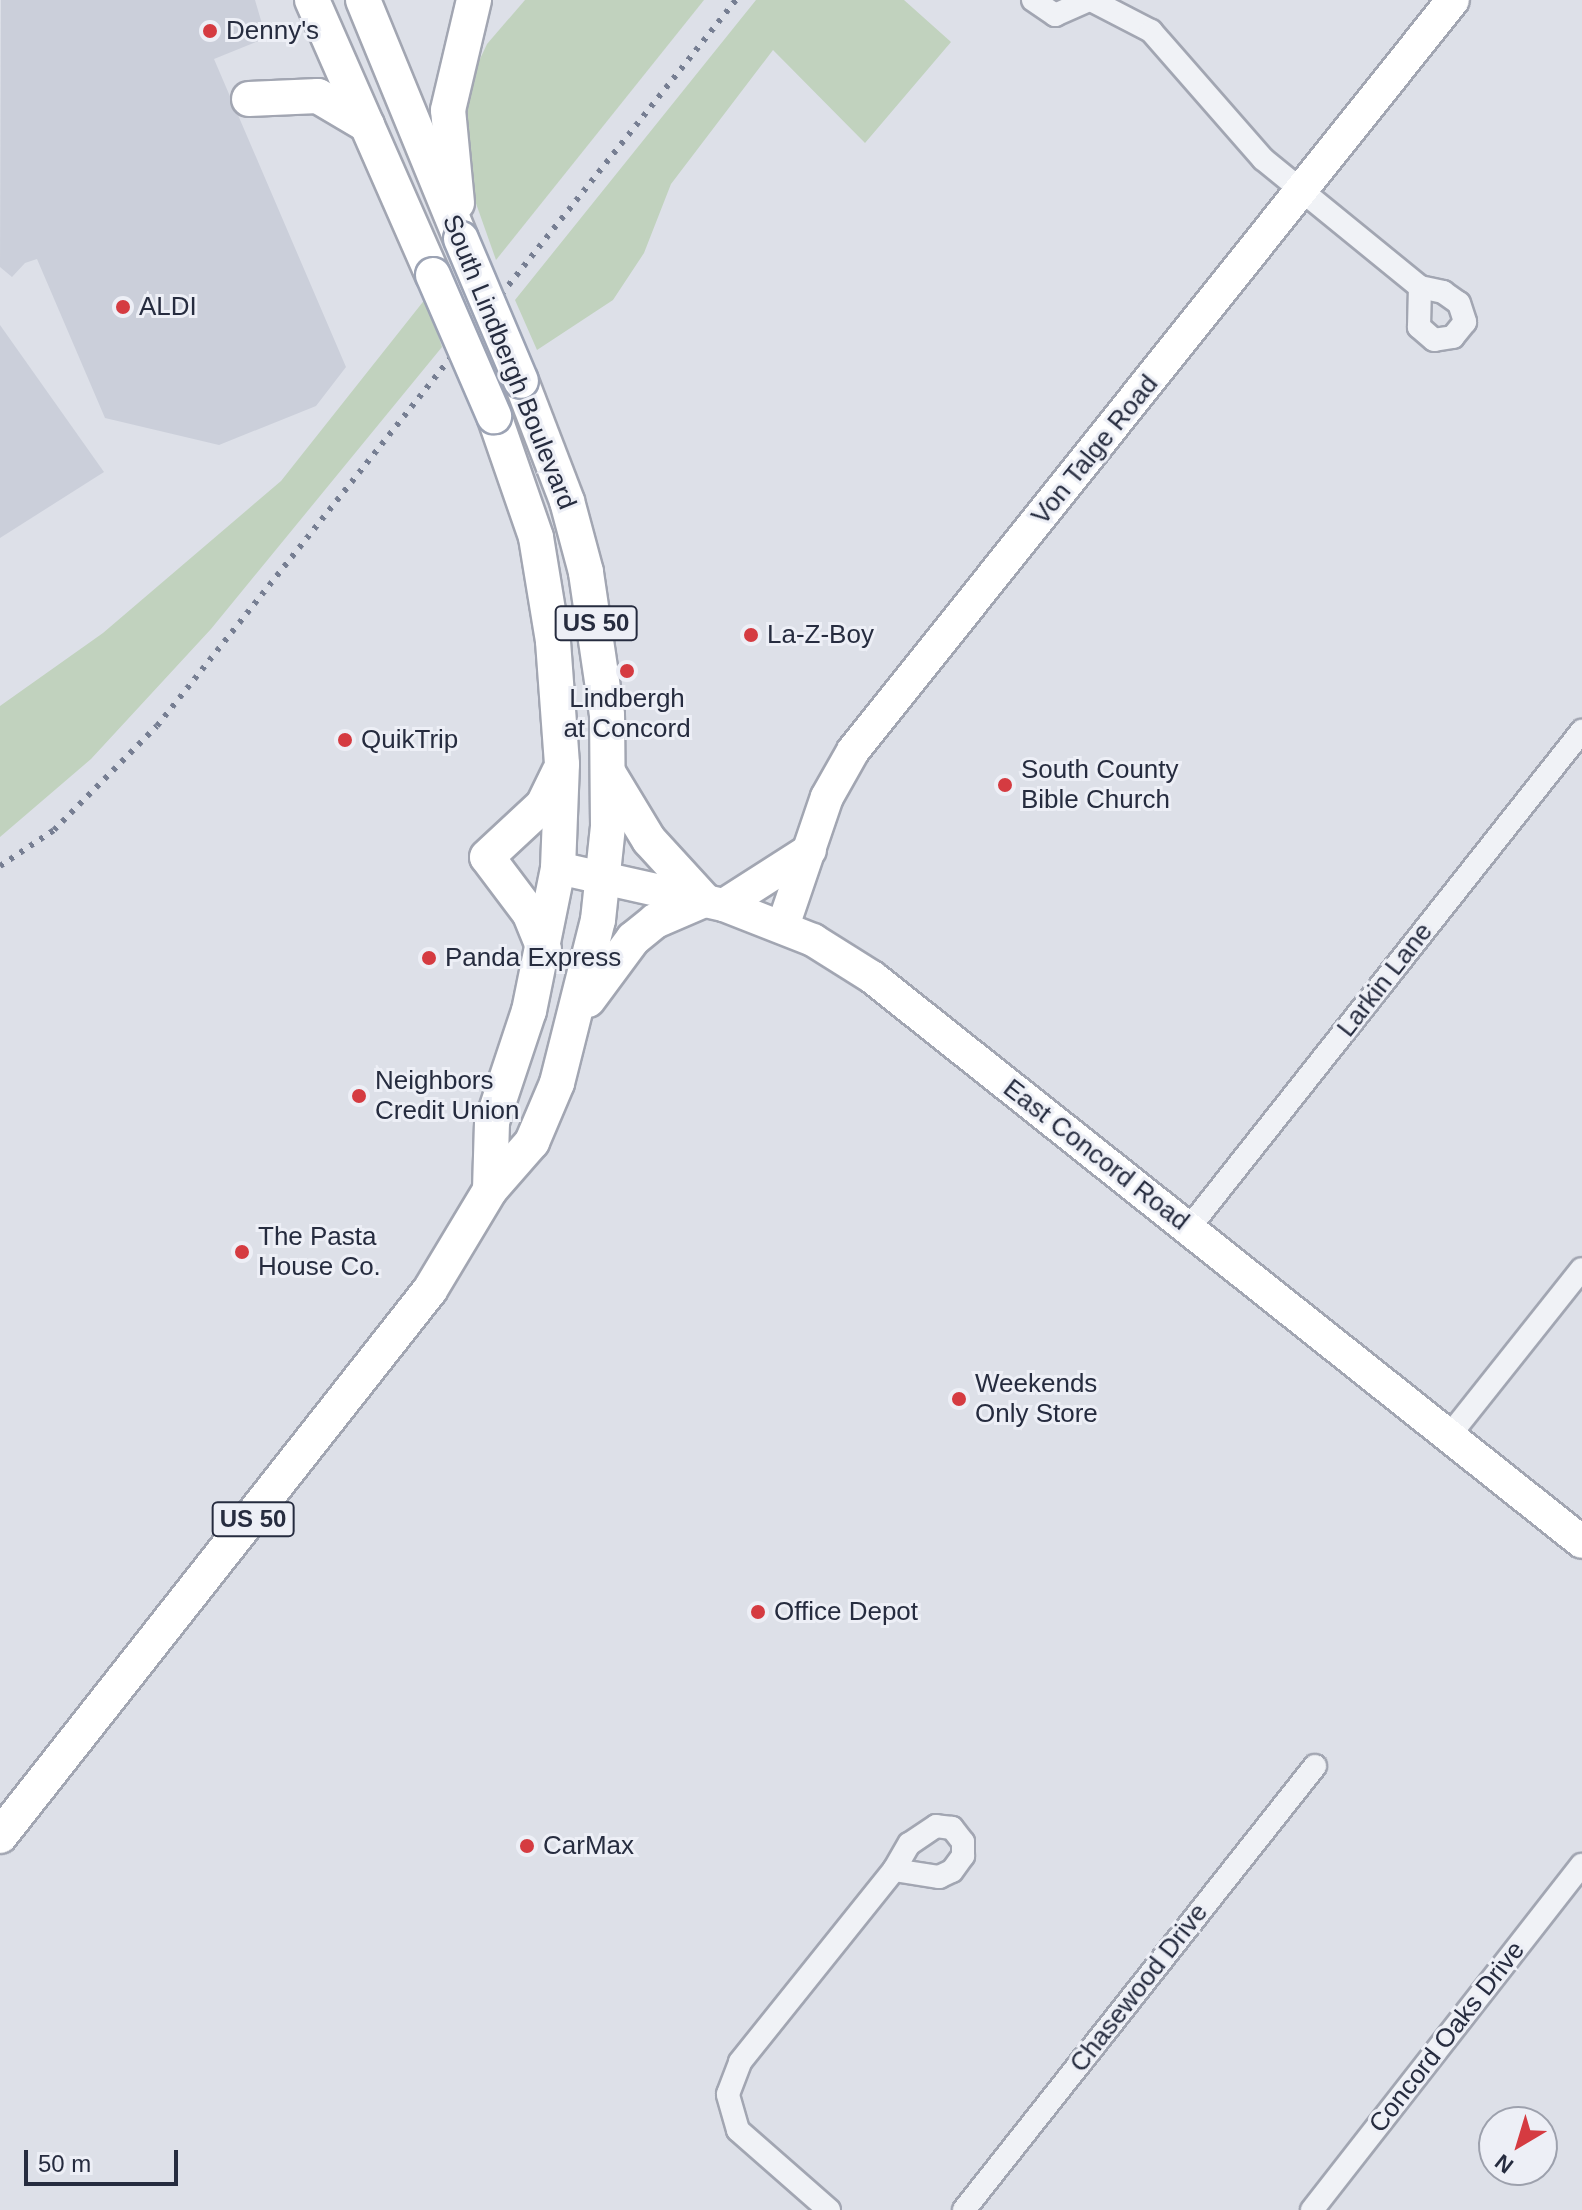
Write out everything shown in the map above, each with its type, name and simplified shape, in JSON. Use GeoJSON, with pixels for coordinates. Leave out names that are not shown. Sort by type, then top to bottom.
{"type":"FeatureCollection","features":[{"type":"Feature","properties":{"kind":"main road","name":"South Lindbergh Boulevard"},"geometry":{"type":"LineString","coordinates":[[312,0],[494,416],[536,537],[553,641],[562,764],[558,868],[544,949],[492,1122],[490,1190]]}},
{"type":"Feature","properties":{"kind":"main road","name":"South Lindbergh Boulevard"},"geometry":{"type":"LineString","coordinates":[[0,1836],[430,1290],[490,1190],[532,1142],[579,1013],[604,877],[609,774],[600,643],[586,572],[567,501],[521,381],[363,0]]}},
{"type":"Feature","properties":{"kind":"main road"},"geometry":{"type":"LineString","coordinates":[[461,239],[448,110],[474,0]]}},
{"type":"Feature","properties":{"kind":"main road"},"geometry":{"type":"LineString","coordinates":[[249,99],[318,96],[367,125]]}},
{"type":"Feature","properties":{"kind":"main road"},"geometry":{"type":"LineString","coordinates":[[544,949],[530,914],[487,857],[543,805],[562,764]]}},
{"type":"Feature","properties":{"kind":"main road"},"geometry":{"type":"LineString","coordinates":[[579,1013],[633,939],[655,921],[714,903],[649,840],[609,774]]}},
{"type":"Feature","properties":{"kind":"street"},"geometry":{"type":"LineString","coordinates":[[1033,0],[1055,15],[1089,0],[1151,31],[1241,136],[1303,192],[1420,287]]}},
{"type":"Feature","properties":{"kind":"street","name":"Von Talge Road"},"geometry":{"type":"LineString","coordinates":[[783,926],[838,774],[885,708],[1303,192],[1453,0]]}},
{"type":"Feature","properties":{"kind":"street","name":"Larkin Lane"},"geometry":{"type":"LineString","coordinates":[[1189,1228],[1582,731]]}},
{"type":"Feature","properties":{"kind":"street"},"geometry":{"type":"LineString","coordinates":[[714,903],[810,850]]}},
{"type":"Feature","properties":{"kind":"street","name":"East Concord Road"},"geometry":{"type":"LineString","coordinates":[[558,868],[714,903],[783,926],[872,977],[1582,1542]]}},
{"type":"Feature","properties":{"kind":"street"},"geometry":{"type":"LineString","coordinates":[[1449,1436],[1582,1269]]}},
{"type":"Feature","properties":{"kind":"street","name":"Chasewood Drive"},"geometry":{"type":"LineString","coordinates":[[964,2210],[1315,1766]]}},
{"type":"Feature","properties":{"kind":"street","name":"Concord Oaks Drive"},"geometry":{"type":"LineString","coordinates":[[1312,2210],[1582,1865]]}},
{"type":"Feature","properties":{"kind":"street"},"geometry":{"type":"LineString","coordinates":[[823,2205],[738,2130],[728,2094],[740,2062],[894,1870]]}},
{"type":"Feature","properties":{"kind":"shaded area"},"geometry":{"type":"Polygon","coordinates":[[[1,0],[255,0],[265,34],[261,40],[214,59],[346,367],[316,406],[219,445],[105,418],[37,259],[25,263],[12,277],[0,267],[1,0]]]}},
{"type":"Feature","properties":{"kind":"shaded area"},"geometry":{"type":"Polygon","coordinates":[[[0,325],[104,472],[0,538],[0,325]]]}},
{"type":"Feature","properties":{"kind":"green space"},"geometry":{"type":"Polygon","coordinates":[[[525,0],[704,0],[496,260],[461,161],[458,106],[487,44],[525,0]]]}},
{"type":"Feature","properties":{"kind":"green space"},"geometry":{"type":"Polygon","coordinates":[[[756,0],[904,0],[951,42],[865,143],[773,50],[671,184],[644,253],[613,300],[537,350],[515,300],[756,0]]]}},
{"type":"Feature","properties":{"kind":"green space"},"geometry":{"type":"Polygon","coordinates":[[[426,298],[442,347],[211,629],[91,759],[0,837],[0,706],[103,633],[281,481],[426,298]]]}},
{"type":"Feature","properties":{"kind":"railway"},"geometry":{"type":"LineString","coordinates":[[0,866],[54,830],[157,726],[736,0]]}},
{"type":"Feature","properties":{"kind":"place","name":"Denny's"},"geometry":{"type":"Point","coordinates":[210,31]}},
{"type":"Feature","properties":{"kind":"place","name":"ALDI"},"geometry":{"type":"Point","coordinates":[123,307]}},
{"type":"Feature","properties":{"kind":"place","name":"La-Z-Boy"},"geometry":{"type":"Point","coordinates":[751,635]}},
{"type":"Feature","properties":{"kind":"place","name":"Lindbergh at Concord"},"geometry":{"type":"Point","coordinates":[627,671]}},
{"type":"Feature","properties":{"kind":"place","name":"QuikTrip"},"geometry":{"type":"Point","coordinates":[345,740]}},
{"type":"Feature","properties":{"kind":"place","name":"South County Bible Church"},"geometry":{"type":"Point","coordinates":[1005,785]}},
{"type":"Feature","properties":{"kind":"place","name":"Panda Express"},"geometry":{"type":"Point","coordinates":[429,958]}},
{"type":"Feature","properties":{"kind":"place","name":"Neighbors Credit Union"},"geometry":{"type":"Point","coordinates":[359,1096]}},
{"type":"Feature","properties":{"kind":"place","name":"The Pasta House Co."},"geometry":{"type":"Point","coordinates":[242,1252]}},
{"type":"Feature","properties":{"kind":"place","name":"Weekends Only Store"},"geometry":{"type":"Point","coordinates":[959,1399]}},
{"type":"Feature","properties":{"kind":"place","name":"Office Depot"},"geometry":{"type":"Point","coordinates":[758,1612]}},
{"type":"Feature","properties":{"kind":"place","name":"CarMax"},"geometry":{"type":"Point","coordinates":[527,1846]}}]}
